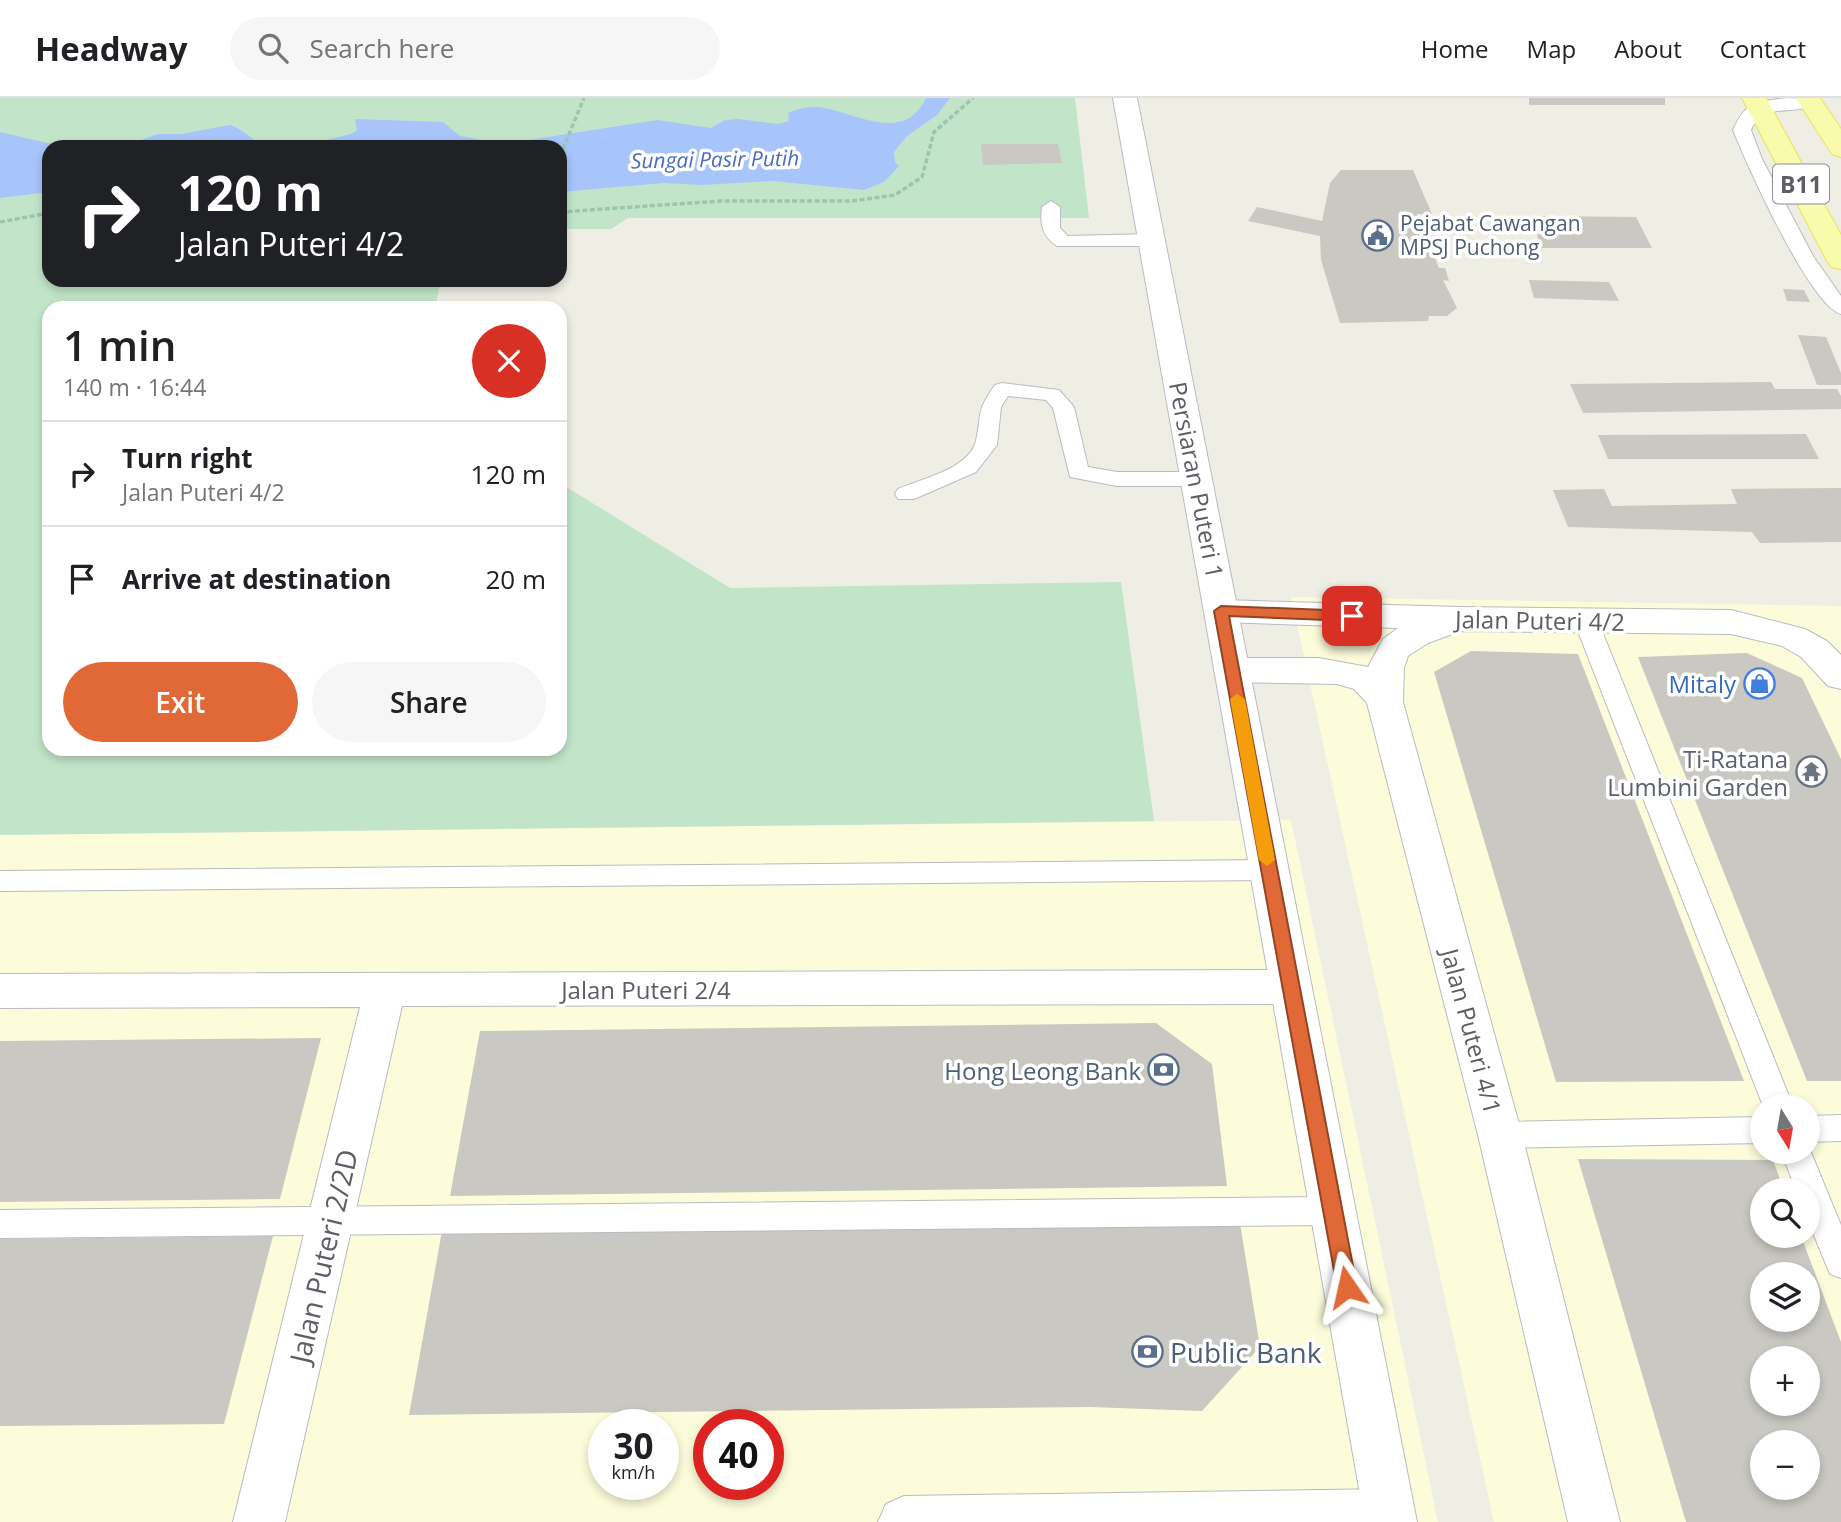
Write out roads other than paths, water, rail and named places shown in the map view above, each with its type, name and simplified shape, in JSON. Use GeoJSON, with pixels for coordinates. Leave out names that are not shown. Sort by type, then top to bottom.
{"type":"FeatureCollection","features":[{"type":"Feature","properties":{"kind":"main road","name":"B11"},"geometry":{"type":"LineString","coordinates":[[1808,99],[1841,149]]}},
{"type":"Feature","properties":{"kind":"main road","name":"B11"},"geometry":{"type":"LineString","coordinates":[[1762,112],[1841,261]]}},
{"type":"Feature","properties":{"kind":"street","name":"Persiaran Puteri 1"},"geometry":{"type":"LineString","coordinates":[[1125,98],[1390,1518]]}},
{"type":"Feature","properties":{"kind":"street","name":"Jalan Puteri 4/2"},"geometry":{"type":"LineString","coordinates":[[1221,611],[1459,619],[1731,622],[1793,637],[1814,649],[1841,677]]}},
{"type":"Feature","properties":{"kind":"street"},"geometry":{"type":"LineString","coordinates":[[1385,702],[1383,669],[1390,652],[1407,639],[1459,619]]}},
{"type":"Feature","properties":{"kind":"street","name":"Jalan Puteri 4/1"},"geometry":{"type":"LineString","coordinates":[[1232,670],[1344,672],[1363,678],[1375,687],[1385,702],[1500,1135],[1594,1522]]}},
{"type":"Feature","properties":{"kind":"street","name":"Jalan Puteri 2/4"},"geometry":{"type":"LineString","coordinates":[[0,991],[1291,987]]}},
{"type":"Feature","properties":{"kind":"street","name":"Jalan Puteri 2/2D"},"geometry":{"type":"LineString","coordinates":[[260,1522],[385,989]]}},
{"type":"Feature","properties":{"kind":"street"},"geometry":{"type":"LineString","coordinates":[[904,1522],[1390,1518]]}},
{"type":"Feature","properties":{"kind":"lane"},"geometry":{"type":"LineString","coordinates":[[1808,99],[1749,113],[1742,130],[1753,159],[1802,256],[1813,267],[1819,282],[1841,308]]}},
{"type":"Feature","properties":{"kind":"lane"},"geometry":{"type":"LineString","coordinates":[[1762,112],[1766,134],[1765,148],[1772,170],[1815,255],[1813,267]]}},
{"type":"Feature","properties":{"kind":"lane"},"geometry":{"type":"LineString","coordinates":[[1051,207],[1049,228],[1053,236],[1064,242],[1152,240]]}},
{"type":"Feature","properties":{"kind":"lane"},"geometry":{"type":"LineString","coordinates":[[906,494],[968,467],[986,445],[990,407],[1002,389],[1052,394],[1063,407],[1078,471],[1096,477],[1117,479],[1196,479]]}},
{"type":"Feature","properties":{"kind":"lane"},"geometry":{"type":"LineString","coordinates":[[1586,621],[1773,1094]]}},
{"type":"Feature","properties":{"kind":"lane"},"geometry":{"type":"LineString","coordinates":[[0,881],[1269,870]]}},
{"type":"Feature","properties":{"kind":"lane"},"geometry":{"type":"LineString","coordinates":[[1820,1129],[1841,1128]]}},
{"type":"Feature","properties":{"kind":"lane"},"geometry":{"type":"LineString","coordinates":[[1500,1135],[1750,1130]]}},
{"type":"Feature","properties":{"kind":"lane"},"geometry":{"type":"LineString","coordinates":[[1801,1164],[1841,1264]]}},
{"type":"Feature","properties":{"kind":"lane"},"geometry":{"type":"LineString","coordinates":[[0,1224],[1333,1211]]}},
{"type":"Feature","properties":{"kind":"water","name":"Sungai Pasir Putih"},"geometry":{"type":"Polygon","coordinates":[[[926,98],[950,98],[937,115],[907,136],[894,152],[895,162],[899,166],[884,182],[864,190],[772,181],[702,185],[664,183],[567,191],[567,140],[530,140],[657,120],[711,128],[725,120],[738,119],[778,124],[789,121],[788,113],[811,107],[825,108],[866,120],[894,123],[906,120],[917,112],[926,98]]]}},
{"type":"Feature","properties":{"kind":"water"},"geometry":{"type":"Polygon","coordinates":[[[355,119],[443,122],[460,136],[482,140],[325,140],[357,131],[355,119]]]}},
{"type":"Feature","properties":{"kind":"water"},"geometry":{"type":"Polygon","coordinates":[[[230,125],[256,140],[141,140],[158,134],[181,134],[230,125]]]}},
{"type":"Feature","properties":{"kind":"water"},"geometry":{"type":"Polygon","coordinates":[[[0,132],[42,142],[42,193],[0,198],[0,132]]]}},
{"type":"Feature","properties":{"kind":"place","name":"Pejabat Cawangan MPSJ Puchong"},"geometry":{"type":"Point","coordinates":[1377,235]}},
{"type":"Feature","properties":{"kind":"place","name":"Mitaly"},"geometry":{"type":"Point","coordinates":[1759,683]}},
{"type":"Feature","properties":{"kind":"place","name":"Ti-Ratana Lumbini Garden"},"geometry":{"type":"Point","coordinates":[1811,772]}},
{"type":"Feature","properties":{"kind":"place","name":"Hong Leong Bank"},"geometry":{"type":"Point","coordinates":[1164,1070]}},
{"type":"Feature","properties":{"kind":"place","name":"Public Bank"},"geometry":{"type":"Point","coordinates":[1147,1352]}}]}
